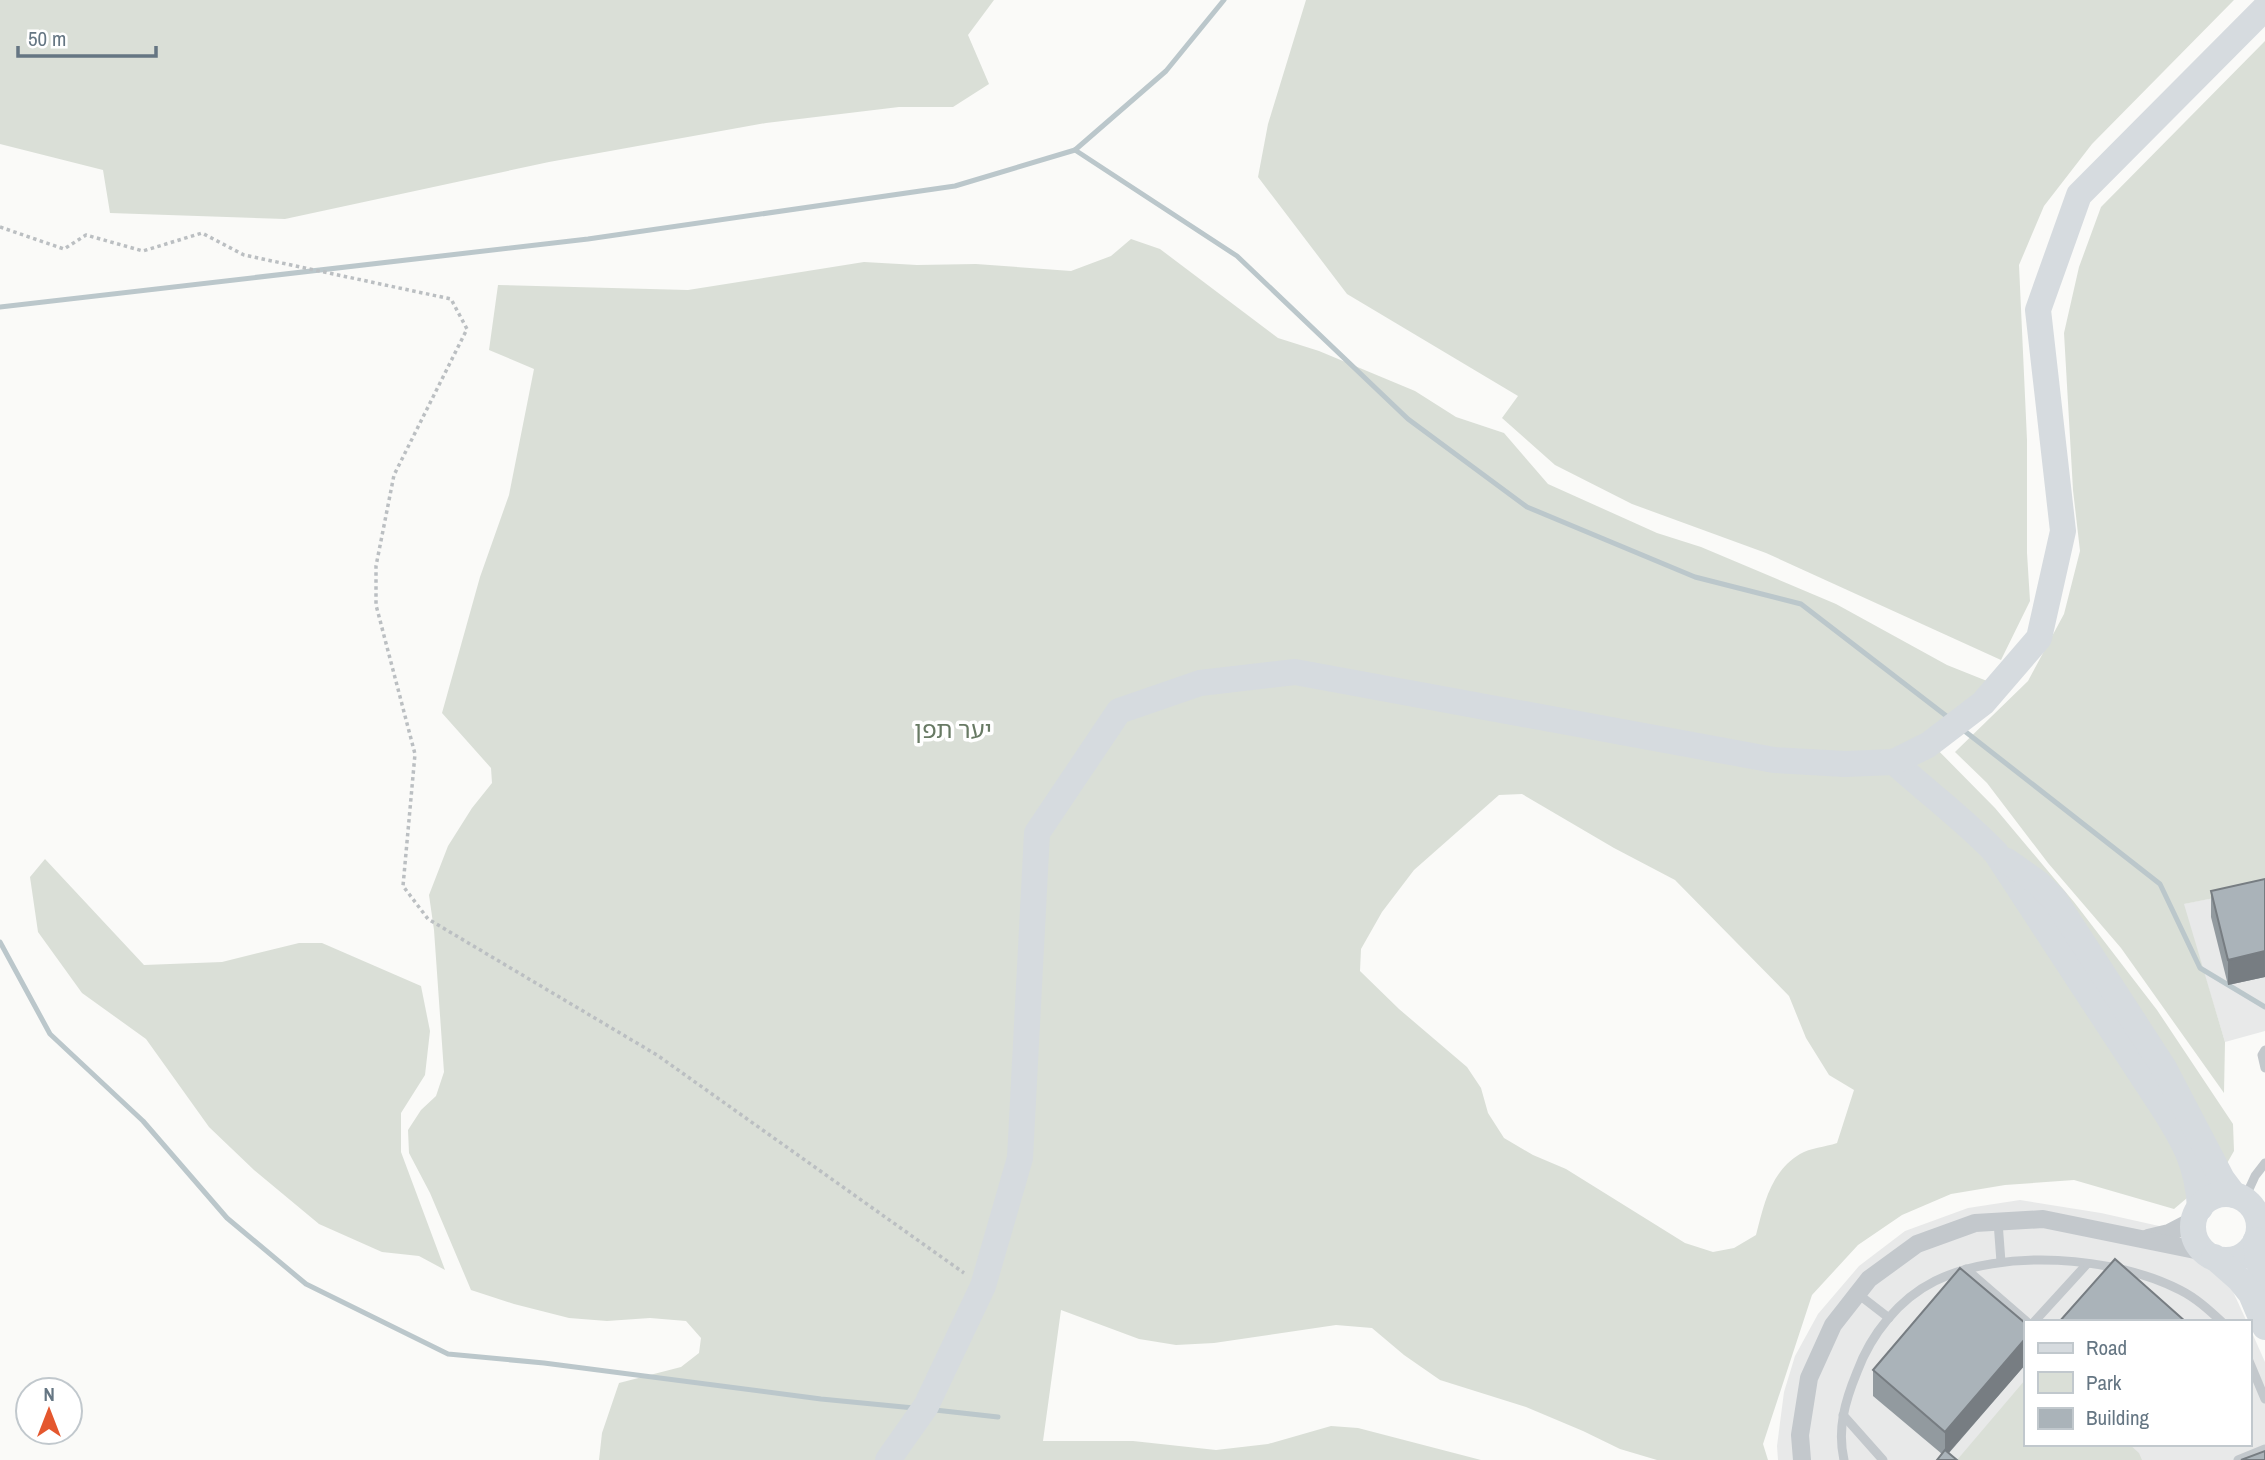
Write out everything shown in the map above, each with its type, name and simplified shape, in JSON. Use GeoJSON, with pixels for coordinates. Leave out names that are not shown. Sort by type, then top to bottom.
{"type":"FeatureCollection","features":[{"type":"Feature","properties":{"kind":"main road"},"geometry":{"type":"LineString","coordinates":[[888,1460],[926,1406],[983,1286],[1020,1158],[1037,833],[1119,711],[1200,683],[1295,673],[1774,760],[1845,764],[1894,762],[1928,745],[1983,703],[2039,638],[2063,531],[2038,310],[2079,195],[2265,8]]}},
{"type":"Feature","properties":{"kind":"main road"},"geometry":{"type":"LineString","coordinates":[[1894,762],[1996,853],[2032,878],[2055,900],[2164,1068],[2222,1179],[2239,1198],[2253,1208],[2258,1218],[2259,1229],[2250,1250],[2230,1260],[2209,1255]]}},
{"type":"Feature","properties":{"kind":"main road"},"geometry":{"type":"LineString","coordinates":[[1996,853],[2184,1143],[2195,1169],[2197,1214],[2193,1231],[2196,1241],[2239,1279],[2251,1294],[2265,1327]]}},
{"type":"Feature","properties":{"kind":"main road"},"geometry":{"type":"LineString","coordinates":[[2197,1214],[2213,1197],[2223,1194],[2239,1198]]}},
{"type":"Feature","properties":{"kind":"main road"},"geometry":{"type":"LineString","coordinates":[[2256,1240],[2265,1282]]}},
{"type":"Feature","properties":{"kind":"street"},"geometry":{"type":"LineString","coordinates":[[2141,1239],[2169,1233],[2197,1214]]}},
{"type":"Feature","properties":{"kind":"street"},"geometry":{"type":"LineString","coordinates":[[1802,1460],[1800,1436],[1809,1378],[1833,1325],[1869,1279],[1917,1244],[1975,1223],[2043,1219],[2076,1224],[2209,1255]]}},
{"type":"Feature","properties":{"kind":"lane"},"geometry":{"type":"LineString","coordinates":[[2265,1050],[2262,1055],[2265,1068]]}},
{"type":"Feature","properties":{"kind":"lane"},"geometry":{"type":"LineString","coordinates":[[2239,1198],[2265,1163]]}},
{"type":"Feature","properties":{"kind":"lane"},"geometry":{"type":"LineString","coordinates":[[1998,1222],[2001,1262]]}},
{"type":"Feature","properties":{"kind":"lane"},"geometry":{"type":"LineString","coordinates":[[1844,1460],[1841,1436],[1843,1415],[1859,1365],[1871,1343],[1889,1318],[1915,1293],[1966,1269],[2001,1262],[2043,1262],[2087,1264],[2124,1270],[2180,1290],[2220,1320]]}},
{"type":"Feature","properties":{"kind":"lane"},"geometry":{"type":"LineString","coordinates":[[2036,1320],[2087,1264]]}},
{"type":"Feature","properties":{"kind":"lane"},"geometry":{"type":"LineString","coordinates":[[1966,1269],[2025,1320]]}},
{"type":"Feature","properties":{"kind":"lane"},"geometry":{"type":"LineString","coordinates":[[1858,1294],[1889,1318]]}},
{"type":"Feature","properties":{"kind":"lane"},"geometry":{"type":"LineString","coordinates":[[2251,1366],[2265,1399]]}},
{"type":"Feature","properties":{"kind":"lane"},"geometry":{"type":"LineString","coordinates":[[1843,1415],[1883,1460]]}},
{"type":"Feature","properties":{"kind":"lane"},"geometry":{"type":"LineString","coordinates":[[2238,1460],[2265,1449]]}},
{"type":"Feature","properties":{"kind":"path"},"geometry":{"type":"LineString","coordinates":[[0,227],[64,249],[86,234],[143,251],[202,233],[244,255],[451,299],[467,329],[394,475],[376,566],[376,605],[415,754],[403,886],[428,919],[657,1055],[983,1286]]}},
{"type":"Feature","properties":{"kind":"shaded area"},"geometry":{"type":"Polygon","coordinates":[[[2265,888],[2265,1031],[2225,1042],[2183,904],[2265,888]]]}},
{"type":"Feature","properties":{"kind":"shaded area"},"geometry":{"type":"Polygon","coordinates":[[[2020,1200],[2101,1213],[2177,1230],[2205,1231],[2246,1320],[2024,1320],[2024,1446],[2251,1446],[2251,1330],[2265,1362],[2265,1460],[1778,1460],[1777,1446],[1784,1392],[1795,1356],[1818,1314],[1859,1266],[1905,1231],[1968,1208],[2020,1200]]]}},
{"type":"Feature","properties":{"kind":"green space"},"geometry":{"type":"Polygon","coordinates":[[[0,0],[994,0],[968,35],[989,84],[953,107],[899,107],[766,123],[549,162],[285,219],[110,213],[103,170],[0,144],[0,0]]]}},
{"type":"Feature","properties":{"kind":"green space"},"geometry":{"type":"Polygon","coordinates":[[[1306,0],[2234,0],[2092,144],[2044,206],[2019,265],[2027,440],[2027,553],[2030,601],[2001,660],[1766,553],[1632,504],[1555,465],[1502,418],[1518,396],[1347,294],[1258,177],[1268,124],[1306,0]]]}},
{"type":"Feature","properties":{"kind":"green space"},"geometry":{"type":"Polygon","coordinates":[[[2265,41],[2265,888],[2184,904],[2225,1042],[2224,1093],[2121,948],[2048,863],[1987,783],[1955,752],[2028,681],[2064,614],[2080,551],[2073,490],[2064,333],[2079,267],[2101,207],[2265,41]]]}},
{"type":"Feature","properties":{"kind":"green space","name":"יער תפן"},"geometry":{"type":"Polygon","coordinates":[[[1131,239],[1160,249],[1278,338],[1319,351],[1415,391],[1456,417],[1504,433],[1548,484],[1657,533],[1701,547],[1836,604],[1947,665],[2002,687],[1924,736],[1995,808],[2074,902],[2157,1010],[2233,1124],[2234,1151],[2226,1165],[2174,1209],[2074,1180],[2005,1185],[1951,1194],[1902,1215],[1858,1245],[1812,1295],[1763,1444],[1768,1460],[1657,1460],[1620,1449],[1526,1407],[1440,1380],[1372,1328],[1336,1325],[1214,1343],[1176,1345],[1139,1339],[1061,1310],[1043,1441],[1133,1441],[1216,1450],[1268,1444],[1331,1426],[1358,1428],[1481,1460],[599,1460],[602,1433],[619,1383],[681,1367],[699,1353],[701,1338],[686,1321],[569,1318],[471,1290],[430,1193],[409,1153],[408,1130],[421,1110],[436,1096],[444,1072],[429,895],[448,846],[492,783],[491,768],[442,713],[480,577],[509,495],[534,369],[489,350],[498,285],[688,290],[864,262],[976,264],[1071,271],[1111,256],[1131,239]],[[1522,794],[1499,795],[1414,870],[1382,912],[1361,949],[1360,971],[1399,1009],[1467,1067],[1481,1088],[1488,1113],[1504,1138],[1533,1155],[1566,1169],[1685,1243],[1713,1252],[1734,1248],[1756,1235],[1770,1190],[1790,1161],[1804,1152],[1837,1143],[1854,1090],[1829,1075],[1806,1038],[1789,996],[1675,880],[1522,794]]]}},
{"type":"Feature","properties":{"kind":"green space"},"geometry":{"type":"Polygon","coordinates":[[[45,859],[144,965],[222,962],[299,943],[322,943],[421,986],[430,1031],[425,1075],[401,1113],[401,1152],[445,1270],[419,1256],[382,1252],[319,1224],[254,1170],[209,1127],[146,1039],[82,993],[38,932],[30,877],[45,859]]]}},
{"type":"Feature","properties":{"kind":"green space"},"geometry":{"type":"Polygon","coordinates":[[[2024,1381],[2024,1446],[2131,1446],[2142,1460],[1957,1460],[2024,1381]]]}},
{"type":"Feature","properties":{"kind":"building"},"geometry":{"type":"Polygon","coordinates":[[[2265,879],[2265,951],[2228,960],[2211,891],[2265,879]]]}},
{"type":"Feature","properties":{"kind":"building"},"geometry":{"type":"Polygon","coordinates":[[[2115,1259],[2184,1320],[2061,1320],[2115,1259]]]}},
{"type":"Feature","properties":{"kind":"building"},"geometry":{"type":"Polygon","coordinates":[[[1960,1268],[2024,1322],[2024,1340],[1945,1432],[1873,1370],[1960,1268]]]}},
{"type":"Feature","properties":{"kind":"building"},"geometry":{"type":"Polygon","coordinates":[[[1945,1450],[1957,1460],[1937,1460],[1945,1450]]]}},
{"type":"Feature","properties":{"kind":"building"},"geometry":{"type":"Polygon","coordinates":[[[2265,1451],[2265,1460],[2241,1460],[2265,1451]]]}},
{"type":"Feature","properties":{"kind":"waterway"},"geometry":{"type":"LineString","coordinates":[[0,307],[588,239],[955,186],[1075,150],[1166,71],[1224,0]]}},
{"type":"Feature","properties":{"kind":"waterway"},"geometry":{"type":"LineString","coordinates":[[1075,150],[1237,256],[1408,419],[1527,507],[1695,577],[1801,604],[1949,718]]}},
{"type":"Feature","properties":{"kind":"waterway"},"geometry":{"type":"LineString","coordinates":[[1962,729],[2160,884],[2200,968],[2265,1007]]}},
{"type":"Feature","properties":{"kind":"waterway"},"geometry":{"type":"LineString","coordinates":[[0,942],[50,1034],[143,1121],[227,1218],[306,1284],[448,1354],[544,1363],[821,1399],[914,1408]]}},
{"type":"Feature","properties":{"kind":"waterway"},"geometry":{"type":"LineString","coordinates":[[935,1410],[998,1417]]}}]}
